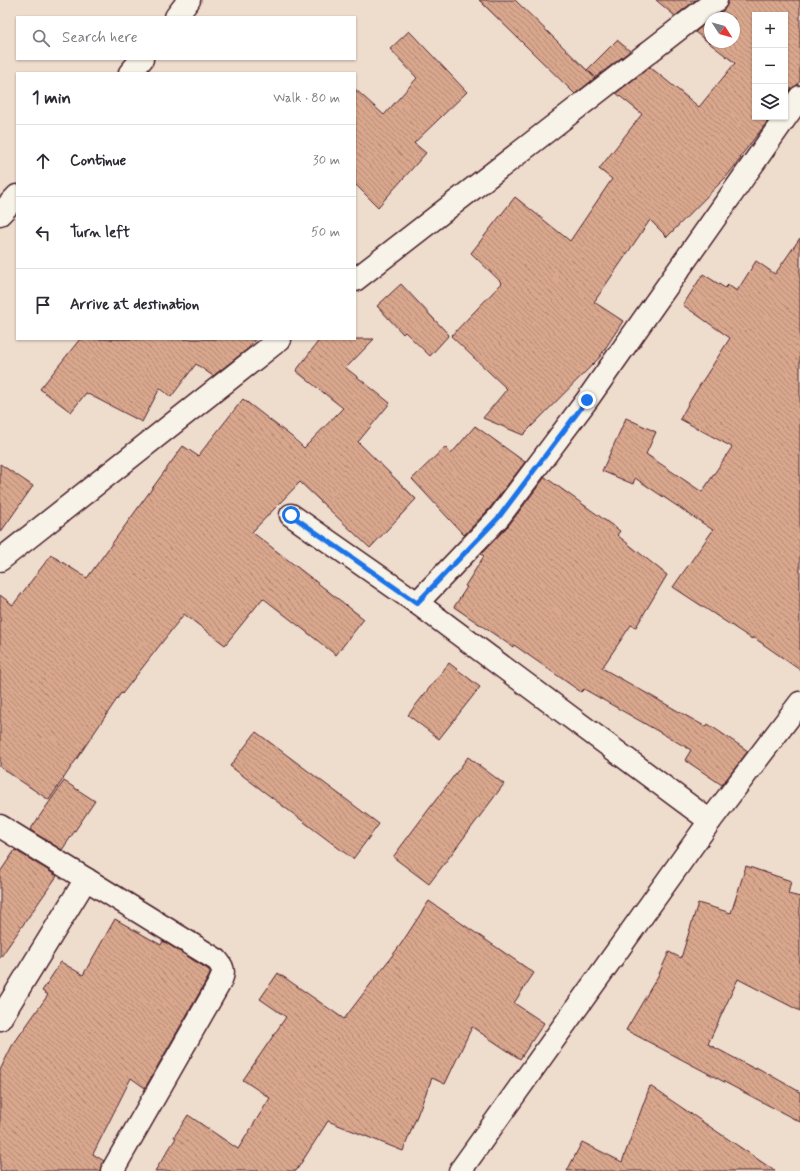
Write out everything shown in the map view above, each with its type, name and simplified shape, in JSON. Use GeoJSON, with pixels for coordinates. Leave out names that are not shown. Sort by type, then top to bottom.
{"type":"FeatureCollection","features":[{"type":"Feature","properties":{"kind":"street"},"geometry":{"type":"LineString","coordinates":[[177,16],[189,0]]}},
{"type":"Feature","properties":{"kind":"street"},"geometry":{"type":"LineString","coordinates":[[356,279],[716,0]]}},
{"type":"Feature","properties":{"kind":"street"},"geometry":{"type":"LineString","coordinates":[[131,72],[141,60]]}},
{"type":"Feature","properties":{"kind":"street"},"geometry":{"type":"LineString","coordinates":[[417,603],[499,517],[592,393],[800,97]]}},
{"type":"Feature","properties":{"kind":"street"},"geometry":{"type":"LineString","coordinates":[[0,214],[16,197]]}},
{"type":"Feature","properties":{"kind":"street"},"geometry":{"type":"LineString","coordinates":[[2,555],[279,340]]}},
{"type":"Feature","properties":{"kind":"street"},"geometry":{"type":"LineString","coordinates":[[291,515],[417,603],[710,821]]}},
{"type":"Feature","properties":{"kind":"street"},"geometry":{"type":"LineString","coordinates":[[460,1171],[710,821],[800,703]]}},
{"type":"Feature","properties":{"kind":"street"},"geometry":{"type":"LineString","coordinates":[[0,826],[217,960],[223,966],[224,974],[112,1171]]}},
{"type":"Feature","properties":{"kind":"street"},"geometry":{"type":"LineString","coordinates":[[0,1019],[86,879]]}},
{"type":"Feature","properties":{"kind":"building"},"geometry":{"type":"Polygon","coordinates":[[[479,0],[515,0],[595,78],[575,94],[479,0]]]}},
{"type":"Feature","properties":{"kind":"building"},"geometry":{"type":"Polygon","coordinates":[[[656,0],[696,0],[675,16],[656,0]]]}},
{"type":"Feature","properties":{"kind":"building"},"geometry":{"type":"Polygon","coordinates":[[[728,0],[800,0],[800,81],[788,93],[788,12],[752,12],[752,120],[769,120],[727,176],[667,237],[650,220],[594,302],[623,321],[599,358],[523,435],[483,418],[507,389],[451,336],[502,283],[471,253],[515,197],[570,241],[612,179],[599,169],[642,114],[616,93],[650,67],[699,107],[735,63],[716,48],[740,48],[740,12],[721,12],[727,5],[728,0]]]}},
{"type":"Feature","properties":{"kind":"building"},"geometry":{"type":"Polygon","coordinates":[[[704,25],[704,39],[695,32],[704,25]]]}},
{"type":"Feature","properties":{"kind":"building"},"geometry":{"type":"Polygon","coordinates":[[[409,31],[467,92],[414,143],[426,153],[378,207],[356,185],[356,90],[384,115],[417,78],[390,49],[409,31]]]}},
{"type":"Feature","properties":{"kind":"building"},"geometry":{"type":"Polygon","coordinates":[[[617,40],[630,51],[596,77],[587,70],[617,40]]]}},
{"type":"Feature","properties":{"kind":"building"},"geometry":{"type":"Polygon","coordinates":[[[800,238],[800,670],[753,637],[752,639],[673,587],[713,530],[635,478],[633,484],[602,471],[626,418],[656,432],[646,454],[702,492],[732,447],[680,419],[730,338],[683,305],[703,274],[725,288],[728,285],[737,291],[756,261],[775,274],[800,238]]]}},
{"type":"Feature","properties":{"kind":"building"},"geometry":{"type":"Polygon","coordinates":[[[401,284],[449,335],[430,356],[405,332],[403,334],[377,306],[401,284]]]}},
{"type":"Feature","properties":{"kind":"building"},"geometry":{"type":"Polygon","coordinates":[[[374,339],[346,368],[390,403],[358,442],[416,499],[370,548],[300,482],[252,532],[364,619],[336,655],[263,598],[225,645],[184,614],[122,694],[121,693],[49,800],[0,767],[0,595],[13,605],[51,555],[87,578],[183,446],[198,456],[243,399],[304,448],[343,408],[296,371],[319,340],[374,339]]]}},
{"type":"Feature","properties":{"kind":"building"},"geometry":{"type":"Polygon","coordinates":[[[79,340],[254,340],[249,348],[213,376],[196,364],[171,397],[160,388],[142,422],[86,393],[71,412],[40,389],[79,340]]]}},
{"type":"Feature","properties":{"kind":"building"},"geometry":{"type":"Polygon","coordinates":[[[475,426],[525,462],[489,509],[464,535],[412,479],[445,447],[451,454],[475,426]]]}},
{"type":"Feature","properties":{"kind":"building"},"geometry":{"type":"Polygon","coordinates":[[[0,464],[33,486],[0,533],[0,464]]]}},
{"type":"Feature","properties":{"kind":"building"},"geometry":{"type":"Polygon","coordinates":[[[545,477],[620,531],[617,535],[667,575],[636,627],[631,625],[602,668],[706,727],[708,724],[748,751],[722,785],[685,760],[691,750],[584,689],[581,692],[514,645],[513,647],[454,607],[484,556],[481,554],[509,525],[545,477]]]}},
{"type":"Feature","properties":{"kind":"building"},"geometry":{"type":"Polygon","coordinates":[[[449,663],[480,687],[439,739],[408,715],[449,663]]]}},
{"type":"Feature","properties":{"kind":"building"},"geometry":{"type":"Polygon","coordinates":[[[256,732],[379,824],[353,859],[230,766],[256,732]]]}},
{"type":"Feature","properties":{"kind":"building"},"geometry":{"type":"Polygon","coordinates":[[[468,757],[504,784],[429,884],[393,857],[468,757]]]}},
{"type":"Feature","properties":{"kind":"building"},"geometry":{"type":"Polygon","coordinates":[[[64,781],[95,801],[62,850],[30,830],[64,781]]]}},
{"type":"Feature","properties":{"kind":"building"},"geometry":{"type":"Polygon","coordinates":[[[15,850],[57,876],[0,958],[0,872],[15,850]]]}},
{"type":"Feature","properties":{"kind":"building"},"geometry":{"type":"Polygon","coordinates":[[[746,866],[791,881],[788,894],[800,897],[800,1011],[738,979],[708,1044],[755,1069],[756,1067],[800,1092],[800,1122],[626,1030],[658,976],[669,952],[681,958],[698,903],[731,913],[746,866]]]}},
{"type":"Feature","properties":{"kind":"building"},"geometry":{"type":"Polygon","coordinates":[[[429,901],[534,973],[514,1003],[544,1023],[520,1059],[472,1027],[445,1084],[432,1078],[403,1151],[328,1121],[296,1171],[155,1171],[176,1138],[174,1137],[188,1115],[238,1149],[270,1098],[243,1080],[286,1017],[260,999],[278,973],[344,1019],[401,944],[429,901]]]}},
{"type":"Feature","properties":{"kind":"building"},"geometry":{"type":"Polygon","coordinates":[[[115,919],[161,945],[163,941],[209,970],[209,976],[145,1088],[131,1078],[93,1154],[104,1161],[100,1171],[0,1171],[0,1070],[12,1046],[48,995],[42,991],[61,962],[83,975],[115,919]]]}},
{"type":"Feature","properties":{"kind":"building"},"geometry":{"type":"Polygon","coordinates":[[[650,1086],[775,1171],[567,1171],[582,1142],[622,1162],[650,1086]]]}},
{"type":"Feature","properties":{"kind":"route"},"geometry":{"type":"LineString","coordinates":[[291,515],[417,603],[499,517],[587,400]]}}]}
